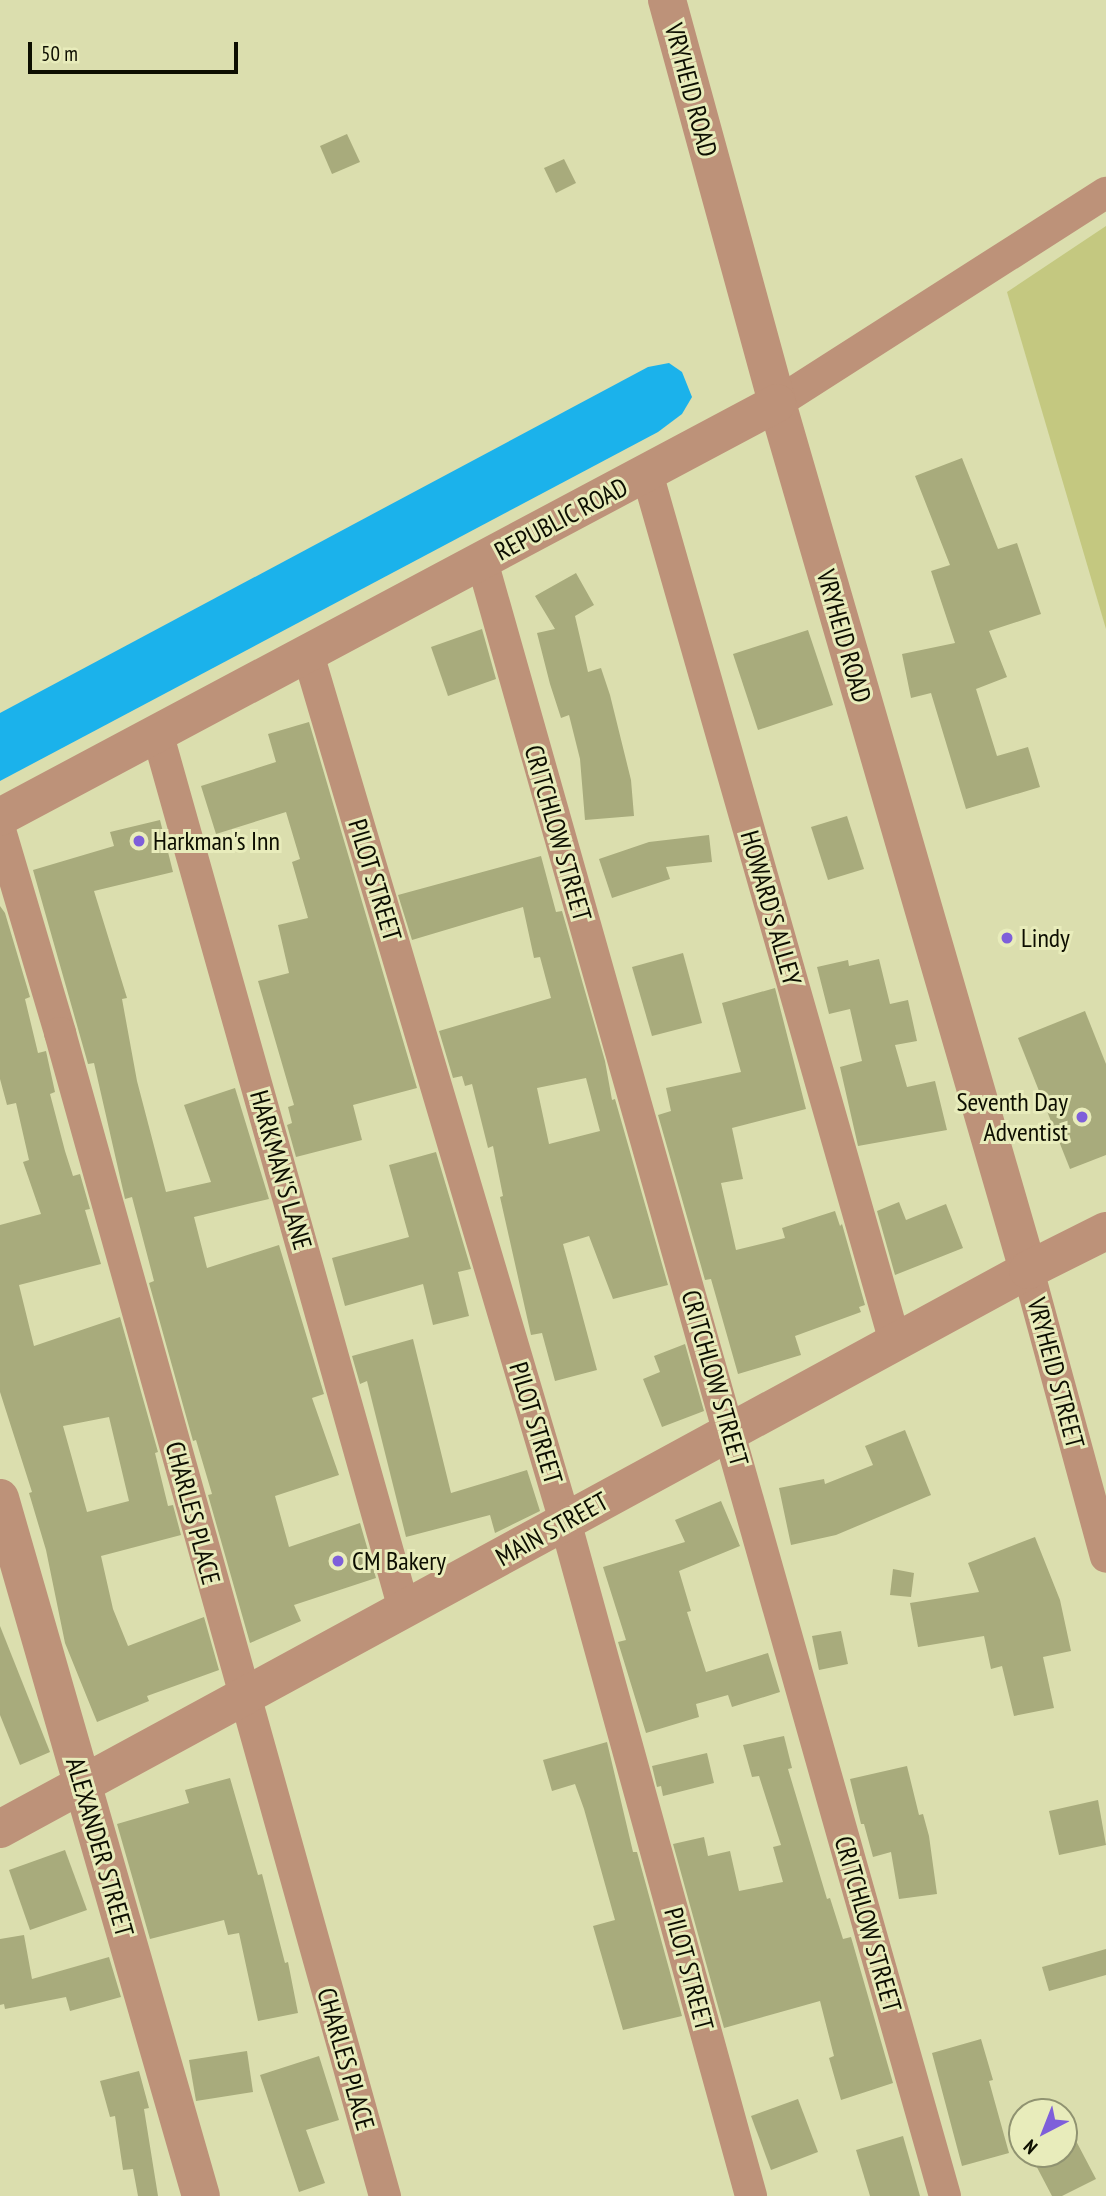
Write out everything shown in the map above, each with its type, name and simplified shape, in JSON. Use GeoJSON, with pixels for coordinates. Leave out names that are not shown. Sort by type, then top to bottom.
{"type":"FeatureCollection","features":[{"type":"Feature","properties":{"kind":"street","name":"VRYHEID ROAD"},"geometry":{"type":"LineString","coordinates":[[667,0],[777,403],[1028,1270]]}},
{"type":"Feature","properties":{"kind":"street","name":"REPUBLIC ROAD"},"geometry":{"type":"LineString","coordinates":[[0,817],[777,403],[1106,193]]}},
{"type":"Feature","properties":{"kind":"street","name":"HOWARD'S ALLEY"},"geometry":{"type":"LineString","coordinates":[[648,473],[895,1342]]}},
{"type":"Feature","properties":{"kind":"street","name":"CRITCHLOW STREET"},"geometry":{"type":"LineString","coordinates":[[482,561],[944,2196]]}},
{"type":"Feature","properties":{"kind":"street","name":"PILOT STREET"},"geometry":{"type":"LineString","coordinates":[[308,654],[565,1521],[751,2196]]}},
{"type":"Feature","properties":{"kind":"street","name":"HARKMAN'S LANE"},"geometry":{"type":"LineString","coordinates":[[157,732],[404,1609]]}},
{"type":"Feature","properties":{"kind":"street","name":"CHARLES PLACE"},"geometry":{"type":"LineString","coordinates":[[0,830],[60,1033],[385,2196]]}},
{"type":"Feature","properties":{"kind":"street","name":"MAIN STREET"},"geometry":{"type":"LineString","coordinates":[[0,1829],[1028,1270],[1106,1231]]}},
{"type":"Feature","properties":{"kind":"street","name":"VRYHEID STREET"},"geometry":{"type":"LineString","coordinates":[[1028,1270],[1106,1557]]}},
{"type":"Feature","properties":{"kind":"street","name":"ALEXANDER STREET"},"geometry":{"type":"LineString","coordinates":[[0,1498],[201,2196]]}},
{"type":"Feature","properties":{"kind":"green space"},"geometry":{"type":"Polygon","coordinates":[[[1106,226],[1106,629],[1007,292],[1106,226]]]}},
{"type":"Feature","properties":{"kind":"water"},"geometry":{"type":"Polygon","coordinates":[[[669,363],[682,372],[692,397],[682,414],[658,432],[0,781],[0,713],[648,367],[669,363]]]}},
{"type":"Feature","properties":{"kind":"building"},"geometry":{"type":"Polygon","coordinates":[[[347,134],[360,162],[332,174],[320,146],[347,134]]]}},
{"type":"Feature","properties":{"kind":"building"},"geometry":{"type":"Polygon","coordinates":[[[564,159],[576,183],[556,193],[544,168],[564,159]]]}},
{"type":"Feature","properties":{"kind":"building"},"geometry":{"type":"Polygon","coordinates":[[[962,458],[998,549],[1017,543],[1041,614],[989,631],[1007,677],[976,689],[997,756],[1028,747],[1040,787],[966,809],[931,693],[911,698],[902,654],[955,643],[931,571],[950,565],[915,476],[962,458]]]}},
{"type":"Feature","properties":{"kind":"building"},"geometry":{"type":"Polygon","coordinates":[[[576,573],[594,605],[575,616],[588,672],[601,668],[610,695],[631,780],[634,816],[585,820],[580,759],[569,715],[561,718],[537,633],[555,629],[535,596],[576,573]]]}},
{"type":"Feature","properties":{"kind":"building"},"geometry":{"type":"Polygon","coordinates":[[[482,629],[496,679],[448,696],[431,647],[482,629]]]}},
{"type":"Feature","properties":{"kind":"building"},"geometry":{"type":"Polygon","coordinates":[[[808,630],[833,705],[758,730],[733,654],[808,630]]]}},
{"type":"Feature","properties":{"kind":"building"},"geometry":{"type":"Polygon","coordinates":[[[309,722],[417,1088],[353,1105],[362,1140],[296,1157],[287,1125],[292,1123],[288,1107],[294,1105],[258,981],[289,973],[278,925],[308,918],[292,862],[300,859],[286,812],[216,834],[201,786],[276,762],[268,734],[309,722]]]}},
{"type":"Feature","properties":{"kind":"building"},"geometry":{"type":"Polygon","coordinates":[[[847,816],[864,869],[828,880],[811,827],[847,816]]]}},
{"type":"Feature","properties":{"kind":"building"},"geometry":{"type":"Polygon","coordinates":[[[160,820],[173,872],[94,891],[127,998],[122,999],[137,1081],[166,1192],[211,1182],[184,1105],[235,1088],[269,1199],[194,1217],[207,1268],[279,1245],[324,1394],[312,1398],[339,1475],[275,1496],[289,1547],[360,1523],[376,1578],[294,1605],[301,1621],[250,1643],[208,1495],[212,1494],[196,1440],[193,1441],[149,1283],[154,1281],[132,1197],[125,1199],[94,1063],[88,1064],[33,870],[114,846],[110,832],[160,820]]]}},
{"type":"Feature","properties":{"kind":"building"},"geometry":{"type":"Polygon","coordinates":[[[709,835],[712,862],[666,867],[670,879],[612,898],[599,859],[649,842],[709,835]]]}},
{"type":"Feature","properties":{"kind":"building"},"geometry":{"type":"Polygon","coordinates":[[[541,856],[556,912],[562,911],[605,1061],[612,1100],[615,1099],[668,1285],[613,1299],[589,1236],[563,1244],[597,1370],[555,1381],[542,1333],[531,1335],[500,1197],[503,1196],[493,1146],[488,1148],[472,1084],[465,1086],[462,1076],[453,1078],[439,1031],[551,998],[540,957],[534,958],[523,907],[412,940],[398,895],[541,856]],[[586,1078],[537,1088],[549,1144],[600,1131],[586,1078]]]}},
{"type":"Feature","properties":{"kind":"building"},"geometry":{"type":"Polygon","coordinates":[[[0,906],[5,913],[30,997],[25,999],[38,1053],[46,1051],[55,1092],[50,1094],[73,1176],[80,1174],[90,1209],[85,1210],[101,1264],[19,1285],[34,1346],[120,1317],[158,1452],[155,1453],[168,1506],[173,1505],[181,1535],[101,1556],[113,1609],[128,1646],[204,1617],[219,1670],[147,1696],[149,1701],[97,1722],[65,1643],[46,1550],[29,1493],[32,1492],[0,1392],[0,1225],[41,1214],[23,1162],[29,1160],[16,1103],[7,1105],[0,1079],[0,906]],[[109,1417],[63,1426],[87,1512],[129,1501],[109,1417]]]}},
{"type":"Feature","properties":{"kind":"building"},"geometry":{"type":"Polygon","coordinates":[[[683,953],[702,1023],[652,1036],[632,967],[683,953]]]}},
{"type":"Feature","properties":{"kind":"building"},"geometry":{"type":"Polygon","coordinates":[[[879,959],[890,1004],[908,1000],[917,1041],[895,1045],[907,1087],[935,1081],[947,1130],[858,1146],[840,1067],[862,1061],[850,1009],[829,1014],[817,967],[848,960],[849,966],[879,959]]]}},
{"type":"Feature","properties":{"kind":"building"},"geometry":{"type":"Polygon","coordinates":[[[775,988],[806,1109],[732,1128],[743,1179],[721,1183],[736,1250],[785,1238],[782,1228],[835,1211],[840,1226],[842,1224],[865,1305],[859,1307],[861,1312],[795,1336],[801,1355],[738,1374],[711,1279],[705,1280],[658,1115],[671,1111],[666,1088],[741,1072],[722,1003],[775,988]]]}},
{"type":"Feature","properties":{"kind":"building"},"geometry":{"type":"Polygon","coordinates":[[[1085,1011],[1106,1064],[1106,1155],[1070,1169],[1018,1038],[1085,1011]]]}},
{"type":"Feature","properties":{"kind":"building"},"geometry":{"type":"Polygon","coordinates":[[[436,1152],[471,1269],[458,1272],[469,1316],[433,1325],[423,1284],[345,1306],[332,1258],[409,1237],[389,1165],[436,1152]]]}},
{"type":"Feature","properties":{"kind":"building"},"geometry":{"type":"Polygon","coordinates":[[[899,1202],[906,1220],[946,1204],[963,1248],[895,1275],[877,1211],[899,1202]]]}},
{"type":"Feature","properties":{"kind":"building"},"geometry":{"type":"Polygon","coordinates":[[[413,1339],[451,1493],[527,1470],[540,1511],[495,1533],[490,1515],[406,1537],[367,1381],[360,1384],[352,1356],[413,1339]]]}},
{"type":"Feature","properties":{"kind":"building"},"geometry":{"type":"Polygon","coordinates":[[[685,1344],[704,1411],[662,1427],[643,1379],[660,1372],[654,1356],[685,1344]]]}},
{"type":"Feature","properties":{"kind":"building"},"geometry":{"type":"Polygon","coordinates":[[[905,1430],[931,1495],[836,1535],[791,1545],[779,1488],[824,1479],[825,1484],[873,1465],[865,1446],[905,1430]]]}},
{"type":"Feature","properties":{"kind":"building"},"geometry":{"type":"Polygon","coordinates":[[[721,1501],[740,1546],[679,1571],[691,1611],[687,1612],[706,1672],[768,1653],[780,1692],[732,1707],[728,1695],[696,1704],[699,1717],[646,1733],[618,1642],[626,1640],[603,1567],[685,1542],[675,1520],[721,1501]]]}},
{"type":"Feature","properties":{"kind":"building"},"geometry":{"type":"Polygon","coordinates":[[[1035,1537],[1060,1600],[1071,1651],[1043,1657],[1054,1708],[1014,1716],[1002,1666],[991,1669],[984,1636],[918,1647],[910,1603],[979,1592],[968,1563],[1035,1537]]]}},
{"type":"Feature","properties":{"kind":"building"},"geometry":{"type":"Polygon","coordinates":[[[893,1569],[914,1573],[911,1597],[890,1595],[893,1569]]]}},
{"type":"Feature","properties":{"kind":"building"},"geometry":{"type":"Polygon","coordinates":[[[0,1626],[50,1752],[20,1765],[0,1715],[0,1626]]]}},
{"type":"Feature","properties":{"kind":"building"},"geometry":{"type":"Polygon","coordinates":[[[841,1631],[848,1664],[819,1670],[812,1636],[841,1631]]]}},
{"type":"Feature","properties":{"kind":"building"},"geometry":{"type":"Polygon","coordinates":[[[784,1736],[792,1768],[788,1769],[827,1899],[830,1898],[843,1939],[851,1937],[893,2083],[841,2100],[829,2058],[834,2056],[820,2001],[724,2028],[673,1844],[704,1837],[708,1856],[730,1851],[739,1891],[783,1882],[773,1847],[781,1845],[759,1776],[752,1777],[743,1745],[784,1736]]]}},
{"type":"Feature","properties":{"kind":"building"},"geometry":{"type":"Polygon","coordinates":[[[607,1742],[633,1852],[637,1852],[682,2016],[623,2030],[593,1926],[615,1920],[584,1809],[575,1784],[552,1791],[543,1760],[607,1742]]]}},
{"type":"Feature","properties":{"kind":"building"},"geometry":{"type":"Polygon","coordinates":[[[707,1753],[714,1783],[663,1796],[661,1786],[657,1787],[652,1766],[707,1753]]]}},
{"type":"Feature","properties":{"kind":"building"},"geometry":{"type":"Polygon","coordinates":[[[907,1766],[919,1815],[923,1814],[929,1836],[937,1894],[899,1899],[891,1852],[873,1857],[864,1824],[861,1824],[850,1779],[907,1766]]]}},
{"type":"Feature","properties":{"kind":"building"},"geometry":{"type":"Polygon","coordinates":[[[230,1778],[258,1875],[262,1874],[285,1963],[288,1962],[298,2013],[258,2021],[239,1933],[228,1935],[224,1920],[150,1939],[117,1824],[189,1803],[185,1790],[230,1778]]]}},
{"type":"Feature","properties":{"kind":"building"},"geometry":{"type":"Polygon","coordinates":[[[1098,1800],[1106,1845],[1059,1855],[1049,1811],[1098,1800]]]}},
{"type":"Feature","properties":{"kind":"building"},"geometry":{"type":"Polygon","coordinates":[[[65,1850],[87,1910],[30,1930],[9,1870],[65,1850]]]}},
{"type":"Feature","properties":{"kind":"building"},"geometry":{"type":"Polygon","coordinates":[[[24,1935],[32,1979],[109,1957],[121,1997],[70,2011],[66,1997],[5,2009],[4,2004],[0,2005],[0,1939],[24,1935]]]}},
{"type":"Feature","properties":{"kind":"building"},"geometry":{"type":"Polygon","coordinates":[[[1106,1949],[1106,1975],[1049,1991],[1042,1967],[1106,1949]]]}},
{"type":"Feature","properties":{"kind":"building"},"geometry":{"type":"Polygon","coordinates":[[[981,2039],[993,2080],[989,2081],[1008,2153],[962,2166],[932,2053],[981,2039]]]}},
{"type":"Feature","properties":{"kind":"building"},"geometry":{"type":"Polygon","coordinates":[[[247,2051],[253,2092],[196,2101],[189,2060],[247,2051]]]}},
{"type":"Feature","properties":{"kind":"building"},"geometry":{"type":"Polygon","coordinates":[[[319,2056],[339,2120],[306,2130],[325,2183],[299,2192],[260,2075],[319,2056]]]}},
{"type":"Feature","properties":{"kind":"building"},"geometry":{"type":"Polygon","coordinates":[[[139,2071],[149,2108],[144,2109],[158,2196],[138,2196],[133,2169],[123,2170],[115,2116],[110,2117],[100,2081],[139,2071]]]}},
{"type":"Feature","properties":{"kind":"building"},"geometry":{"type":"Polygon","coordinates":[[[798,2099],[818,2152],[771,2170],[751,2116],[798,2099]]]}},
{"type":"Feature","properties":{"kind":"building"},"geometry":{"type":"Polygon","coordinates":[[[903,2136],[920,2196],[870,2196],[856,2150],[903,2136]]]}},
{"type":"Feature","properties":{"kind":"building"},"geometry":{"type":"Polygon","coordinates":[[[1078,2145],[1096,2179],[1062,2196],[1052,2196],[1037,2168],[1078,2168],[1078,2145]]]}},
{"type":"Feature","properties":{"kind":"place","name":"Harkman's Inn"},"geometry":{"type":"Point","coordinates":[139,841]}},
{"type":"Feature","properties":{"kind":"place","name":"Lindy"},"geometry":{"type":"Point","coordinates":[1007,938]}},
{"type":"Feature","properties":{"kind":"place","name":"Seventh Day Adventist"},"geometry":{"type":"Point","coordinates":[1082,1117]}},
{"type":"Feature","properties":{"kind":"place","name":"CM Bakery"},"geometry":{"type":"Point","coordinates":[338,1561]}}]}
